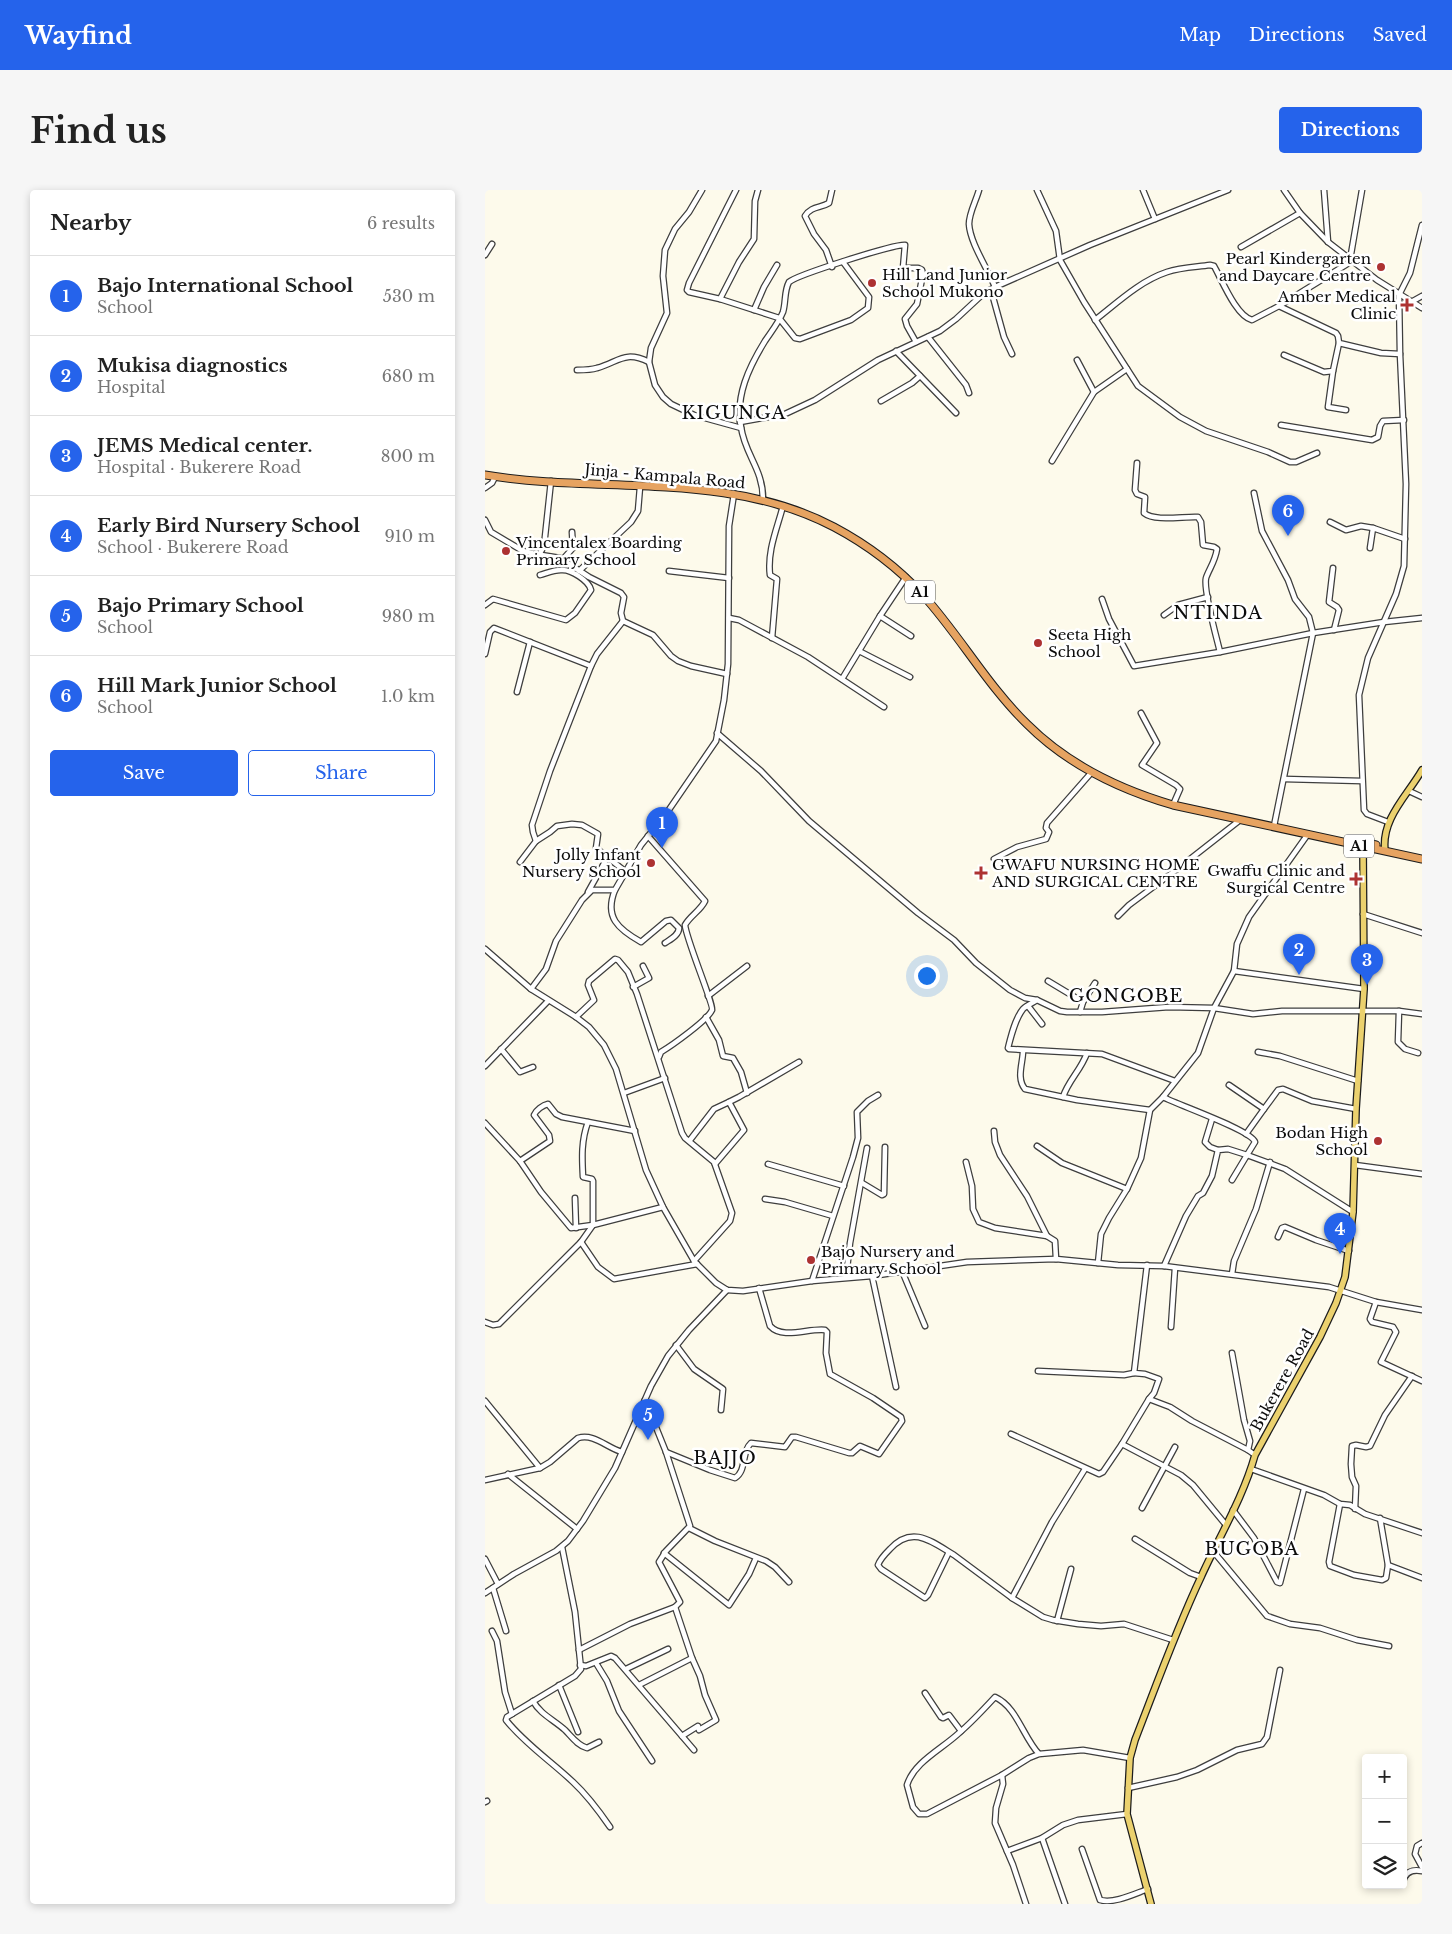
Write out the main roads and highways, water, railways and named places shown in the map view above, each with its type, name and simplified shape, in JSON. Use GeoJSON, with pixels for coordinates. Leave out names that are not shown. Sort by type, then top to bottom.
{"type":"FeatureCollection","features":[{"type":"Feature","properties":{"kind":"highway","name":"Jinja - Kampala Road"},"geometry":{"type":"LineString","coordinates":[[485,475],[734,493],[783,505],[835,527],[906,578],[941,617],[995,689],[1026,724],[1066,757],[1091,773],[1132,792],[1173,805],[1273,826],[1316,832],[1363,845]]}},
{"type":"Feature","properties":{"kind":"highway","name":"Jinja - Kampala Road"},"geometry":{"type":"LineString","coordinates":[[1296,830],[1363,845],[1422,854]]}},
{"type":"Feature","properties":{"kind":"highway","name":"Jinja - Kampala Road"},"geometry":{"type":"LineString","coordinates":[[1385,849],[1422,859]]}},
{"type":"Feature","properties":{"kind":"main road"},"geometry":{"type":"LineString","coordinates":[[1385,849],[1385,831],[1388,822],[1422,770]]}},
{"type":"Feature","properties":{"kind":"main road","name":"Bukerere Road"},"geometry":{"type":"LineString","coordinates":[[1151,1904],[1127,1814],[1130,1758],[1135,1740],[1173,1640],[1213,1550],[1226,1526],[1251,1469],[1255,1455],[1307,1362],[1333,1310],[1345,1277],[1353,1212],[1356,1109],[1364,989],[1363,845]]}},
{"type":"Feature","properties":{"kind":"place","name":"Pearl Kindergarten and Daycare Centre"},"geometry":{"type":"Point","coordinates":[1381,267]}},
{"type":"Feature","properties":{"kind":"place","name":"Hill Land Junior School Mukono"},"geometry":{"type":"Point","coordinates":[872,283]}},
{"type":"Feature","properties":{"kind":"place","name":"Amber Medical Clinic"},"geometry":{"type":"Point","coordinates":[1407,305]}},
{"type":"Feature","properties":{"kind":"place","name":"Hill Mark Junior School"},"geometry":{"type":"Point","coordinates":[1288,536]}},
{"type":"Feature","properties":{"kind":"place","name":"Vincentalex Boarding Primary School"},"geometry":{"type":"Point","coordinates":[506,551]}},
{"type":"Feature","properties":{"kind":"place","name":"Seeta High School"},"geometry":{"type":"Point","coordinates":[1038,643]}},
{"type":"Feature","properties":{"kind":"place","name":"Bajo International School"},"geometry":{"type":"Point","coordinates":[662,848]}},
{"type":"Feature","properties":{"kind":"place","name":"Jolly Infant Nursery School"},"geometry":{"type":"Point","coordinates":[651,863]}},
{"type":"Feature","properties":{"kind":"place","name":"GWAFU NURSING HOME AND SURGICAL CENTRE"},"geometry":{"type":"Point","coordinates":[981,873]}},
{"type":"Feature","properties":{"kind":"place","name":"Gwaffu Clinic and Surgical Centre"},"geometry":{"type":"Point","coordinates":[1356,879]}},
{"type":"Feature","properties":{"kind":"place","name":"Mukisa diagnostics"},"geometry":{"type":"Point","coordinates":[1299,975]}},
{"type":"Feature","properties":{"kind":"place","name":"JEMS Medical center."},"geometry":{"type":"Point","coordinates":[1367,985]}},
{"type":"Feature","properties":{"kind":"place","name":"Bodan High School"},"geometry":{"type":"Point","coordinates":[1378,1141]}},
{"type":"Feature","properties":{"kind":"place","name":"Early Bird Nursery School"},"geometry":{"type":"Point","coordinates":[1340,1254]}},
{"type":"Feature","properties":{"kind":"place","name":"Bajo Nursery and Primary School"},"geometry":{"type":"Point","coordinates":[811,1260]}},
{"type":"Feature","properties":{"kind":"place","name":"Bajo Primary School"},"geometry":{"type":"Point","coordinates":[648,1440]}},
{"type":"Feature","properties":{"kind":"district","name":"KIGUNGA"},"geometry":{"type":"Point","coordinates":[734,413]}},
{"type":"Feature","properties":{"kind":"district","name":"NTINDA"},"geometry":{"type":"Point","coordinates":[1218,613]}},
{"type":"Feature","properties":{"kind":"district","name":"GONGOBE"},"geometry":{"type":"Point","coordinates":[1126,996]}},
{"type":"Feature","properties":{"kind":"district","name":"BAJJO"},"geometry":{"type":"Point","coordinates":[725,1458]}},
{"type":"Feature","properties":{"kind":"district","name":"BUGOBA"},"geometry":{"type":"Point","coordinates":[1252,1549]}}]}
